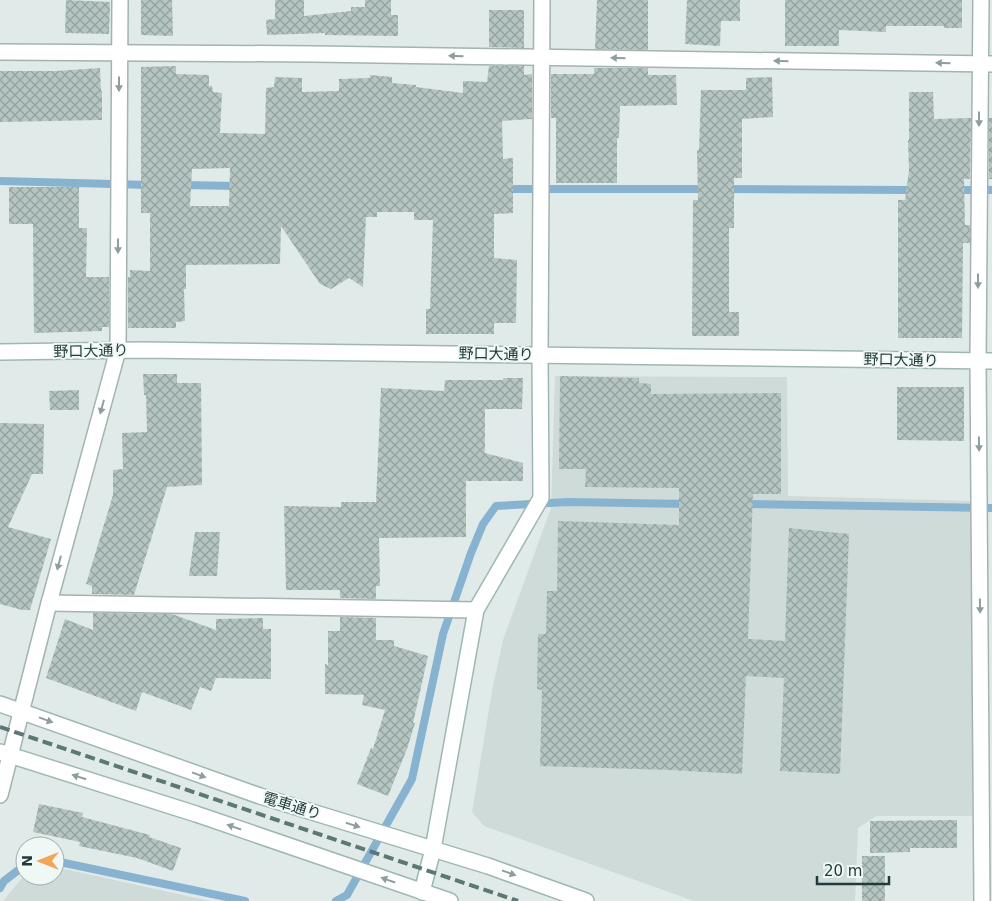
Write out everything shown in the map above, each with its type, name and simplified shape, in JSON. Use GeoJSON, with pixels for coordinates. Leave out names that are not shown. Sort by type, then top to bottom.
{"type":"FeatureCollection","features":[{"type":"Feature","properties":{"kind":"street"},"geometry":{"type":"LineString","coordinates":[[0,795],[6,754],[22,712],[49,604],[118,350],[120,0]]}},
{"type":"Feature","properties":{"kind":"street"},"geometry":{"type":"LineString","coordinates":[[422,892],[433,849],[476,610],[541,498],[542,0]]}},
{"type":"Feature","properties":{"kind":"street"},"geometry":{"type":"LineString","coordinates":[[981,0],[986,64],[987,870],[982,901]]}},
{"type":"Feature","properties":{"kind":"street"},"geometry":{"type":"LineString","coordinates":[[0,52],[542,57],[986,64]]}},
{"type":"Feature","properties":{"kind":"street","name":"野口大通り"},"geometry":{"type":"LineString","coordinates":[[0,352],[118,350],[985,361]]}},
{"type":"Feature","properties":{"kind":"street"},"geometry":{"type":"LineString","coordinates":[[49,604],[476,610]]}},
{"type":"Feature","properties":{"kind":"street","name":"電車通り"},"geometry":{"type":"LineString","coordinates":[[0,704],[260,796],[488,866],[586,901]]}},
{"type":"Feature","properties":{"kind":"street"},"geometry":{"type":"LineString","coordinates":[[6,754],[196,814],[450,901]]}},
{"type":"Feature","properties":{"kind":"shaded area"},"geometry":{"type":"Polygon","coordinates":[[[555,376],[787,377],[788,496],[972,501],[972,816],[876,816],[858,828],[855,901],[694,901],[484,826],[472,812],[492,691],[503,640],[551,508],[555,376]]]}},
{"type":"Feature","properties":{"kind":"shaded area"},"geometry":{"type":"Polygon","coordinates":[[[65,869],[210,901],[3,901],[16,886],[65,886],[65,869]]]}},
{"type":"Feature","properties":{"kind":"building"},"geometry":{"type":"Polygon","coordinates":[[[66,0],[110,2],[109,34],[65,33],[66,0]]]}},
{"type":"Feature","properties":{"kind":"building"},"geometry":{"type":"Polygon","coordinates":[[[141,0],[172,0],[173,36],[141,35],[141,0]]]}},
{"type":"Feature","properties":{"kind":"building"},"geometry":{"type":"Polygon","coordinates":[[[275,0],[304,0],[304,16],[351,11],[351,7],[365,7],[365,0],[391,0],[391,15],[398,15],[398,36],[325,35],[325,33],[267,35],[266,20],[275,19],[275,0]]]}},
{"type":"Feature","properties":{"kind":"building"},"geometry":{"type":"Polygon","coordinates":[[[597,0],[648,0],[648,50],[595,49],[597,0]]]}},
{"type":"Feature","properties":{"kind":"building"},"geometry":{"type":"Polygon","coordinates":[[[687,0],[740,0],[740,21],[721,21],[720,46],[685,44],[687,0]]]}},
{"type":"Feature","properties":{"kind":"building"},"geometry":{"type":"Polygon","coordinates":[[[785,0],[962,0],[962,28],[944,28],[944,26],[886,26],[886,32],[839,30],[839,46],[785,46],[785,0]]]}},
{"type":"Feature","properties":{"kind":"building"},"geometry":{"type":"Polygon","coordinates":[[[489,10],[524,10],[524,48],[489,47],[489,10]]]}},
{"type":"Feature","properties":{"kind":"building"},"geometry":{"type":"Polygon","coordinates":[[[176,66],[176,74],[209,75],[209,86],[212,86],[213,92],[222,93],[220,133],[265,134],[266,88],[274,87],[275,77],[302,78],[302,92],[339,91],[339,79],[370,78],[370,75],[392,77],[392,83],[463,93],[463,81],[487,82],[489,66],[524,66],[524,75],[532,74],[532,119],[502,121],[503,159],[513,158],[513,213],[494,214],[494,258],[517,260],[516,323],[494,323],[494,334],[426,334],[426,309],[430,309],[433,220],[414,220],[414,212],[377,212],[377,217],[366,217],[363,287],[349,278],[331,289],[320,284],[281,226],[280,264],[186,265],[186,289],[184,289],[185,321],[176,322],[176,328],[128,328],[128,277],[130,277],[130,270],[150,271],[150,213],[141,213],[141,67],[176,66]],[[230,168],[192,169],[190,206],[229,206],[230,168]]]}},
{"type":"Feature","properties":{"kind":"building"},"geometry":{"type":"Polygon","coordinates":[[[100,68],[102,120],[0,122],[0,71],[56,71],[100,68]]]}},
{"type":"Feature","properties":{"kind":"building"},"geometry":{"type":"Polygon","coordinates":[[[594,68],[648,68],[648,75],[676,75],[677,105],[620,106],[619,138],[617,138],[617,183],[556,183],[556,118],[551,118],[551,74],[594,74],[594,68]]]}},
{"type":"Feature","properties":{"kind":"building"},"geometry":{"type":"Polygon","coordinates":[[[772,77],[773,117],[742,119],[742,178],[734,178],[734,228],[729,228],[729,312],[739,312],[739,336],[692,336],[693,200],[698,200],[697,150],[699,150],[701,90],[746,90],[746,78],[772,77]]]}},
{"type":"Feature","properties":{"kind":"building"},"geometry":{"type":"Polygon","coordinates":[[[909,92],[933,92],[934,119],[971,118],[970,179],[964,179],[965,225],[970,225],[970,243],[963,243],[962,338],[898,338],[898,200],[905,200],[909,171],[909,92]]]}},
{"type":"Feature","properties":{"kind":"building"},"geometry":{"type":"Polygon","coordinates":[[[989,118],[992,118],[992,179],[989,179],[989,118]]]}},
{"type":"Feature","properties":{"kind":"building"},"geometry":{"type":"Polygon","coordinates":[[[9,187],[79,187],[79,228],[87,228],[86,277],[109,277],[109,327],[102,327],[102,331],[34,333],[33,224],[9,224],[9,187]]]}},
{"type":"Feature","properties":{"kind":"building"},"geometry":{"type":"Polygon","coordinates":[[[143,374],[177,374],[177,383],[201,383],[202,485],[167,487],[134,595],[92,594],[92,586],[86,584],[113,495],[113,470],[123,469],[122,433],[147,432],[146,395],[144,395],[143,374]]]}},
{"type":"Feature","properties":{"kind":"building"},"geometry":{"type":"Polygon","coordinates":[[[560,376],[639,378],[639,383],[651,384],[651,394],[781,393],[781,494],[753,494],[748,639],[785,641],[789,528],[849,534],[840,774],[780,771],[784,678],[746,676],[742,774],[540,766],[542,690],[537,689],[538,634],[546,634],[547,591],[557,591],[558,521],[679,525],[679,488],[585,487],[586,469],[559,469],[560,376]]]}},
{"type":"Feature","properties":{"kind":"building"},"geometry":{"type":"Polygon","coordinates":[[[503,378],[523,378],[522,409],[485,409],[485,453],[523,463],[523,481],[466,481],[466,537],[379,538],[380,586],[376,586],[376,599],[340,598],[340,590],[286,590],[284,506],[341,507],[341,502],[376,502],[381,388],[444,391],[445,380],[503,380],[503,378]]]}},
{"type":"Feature","properties":{"kind":"building"},"geometry":{"type":"Polygon","coordinates":[[[897,387],[964,387],[964,441],[897,440],[897,387]]]}},
{"type":"Feature","properties":{"kind":"building"},"geometry":{"type":"Polygon","coordinates":[[[79,390],[79,410],[50,410],[49,391],[79,390]]]}},
{"type":"Feature","properties":{"kind":"building"},"geometry":{"type":"Polygon","coordinates":[[[0,423],[44,424],[43,474],[32,474],[8,527],[51,539],[30,610],[22,610],[0,604],[0,423]]]}},
{"type":"Feature","properties":{"kind":"building"},"geometry":{"type":"Polygon","coordinates":[[[195,532],[220,532],[217,576],[189,576],[195,532]]]}},
{"type":"Feature","properties":{"kind":"building"},"geometry":{"type":"Polygon","coordinates":[[[93,613],[172,614],[216,630],[216,619],[263,618],[263,629],[271,629],[271,679],[216,678],[211,691],[200,687],[191,710],[142,692],[136,711],[46,678],[65,619],[93,630],[93,613]]]}},
{"type":"Feature","properties":{"kind":"building"},"geometry":{"type":"Polygon","coordinates":[[[340,617],[376,618],[376,640],[394,640],[394,646],[428,656],[413,723],[415,723],[407,749],[388,796],[357,784],[371,748],[373,749],[385,710],[362,705],[364,695],[325,694],[325,664],[328,665],[328,631],[340,631],[340,617]]]}},
{"type":"Feature","properties":{"kind":"building"},"geometry":{"type":"Polygon","coordinates":[[[39,804],[83,813],[82,817],[150,835],[149,837],[181,848],[173,871],[137,858],[79,846],[80,842],[65,839],[65,836],[52,836],[33,832],[39,804]]]}},
{"type":"Feature","properties":{"kind":"building"},"geometry":{"type":"Polygon","coordinates":[[[957,820],[957,848],[910,848],[910,852],[870,853],[870,821],[957,820]]]}},
{"type":"Feature","properties":{"kind":"building"},"geometry":{"type":"Polygon","coordinates":[[[862,856],[885,856],[885,901],[862,901],[862,856]]]}},
{"type":"Feature","properties":{"kind":"waterway"},"geometry":{"type":"LineString","coordinates":[[0,181],[150,185]]}},
{"type":"Feature","properties":{"kind":"waterway"},"geometry":{"type":"LineString","coordinates":[[182,185],[238,186]]}},
{"type":"Feature","properties":{"kind":"waterway"},"geometry":{"type":"LineString","coordinates":[[504,189],[708,189]]}},
{"type":"Feature","properties":{"kind":"waterway"},"geometry":{"type":"LineString","coordinates":[[724,189],[915,190]]}},
{"type":"Feature","properties":{"kind":"waterway"},"geometry":{"type":"LineString","coordinates":[[954,190],[992,190]]}},
{"type":"Feature","properties":{"kind":"waterway"},"geometry":{"type":"LineString","coordinates":[[336,901],[347,895],[412,779],[443,634],[483,524],[496,506],[568,502],[688,504]]}},
{"type":"Feature","properties":{"kind":"waterway"},"geometry":{"type":"LineString","coordinates":[[745,504],[992,508]]}},
{"type":"Feature","properties":{"kind":"waterway"},"geometry":{"type":"LineString","coordinates":[[65,863],[245,901]]}},
{"type":"Feature","properties":{"kind":"waterway"},"geometry":{"type":"LineString","coordinates":[[0,888],[4,881],[15,873]]}},
{"type":"Feature","properties":{"kind":"railway"},"geometry":{"type":"LineString","coordinates":[[0,727],[518,901]]}}]}
